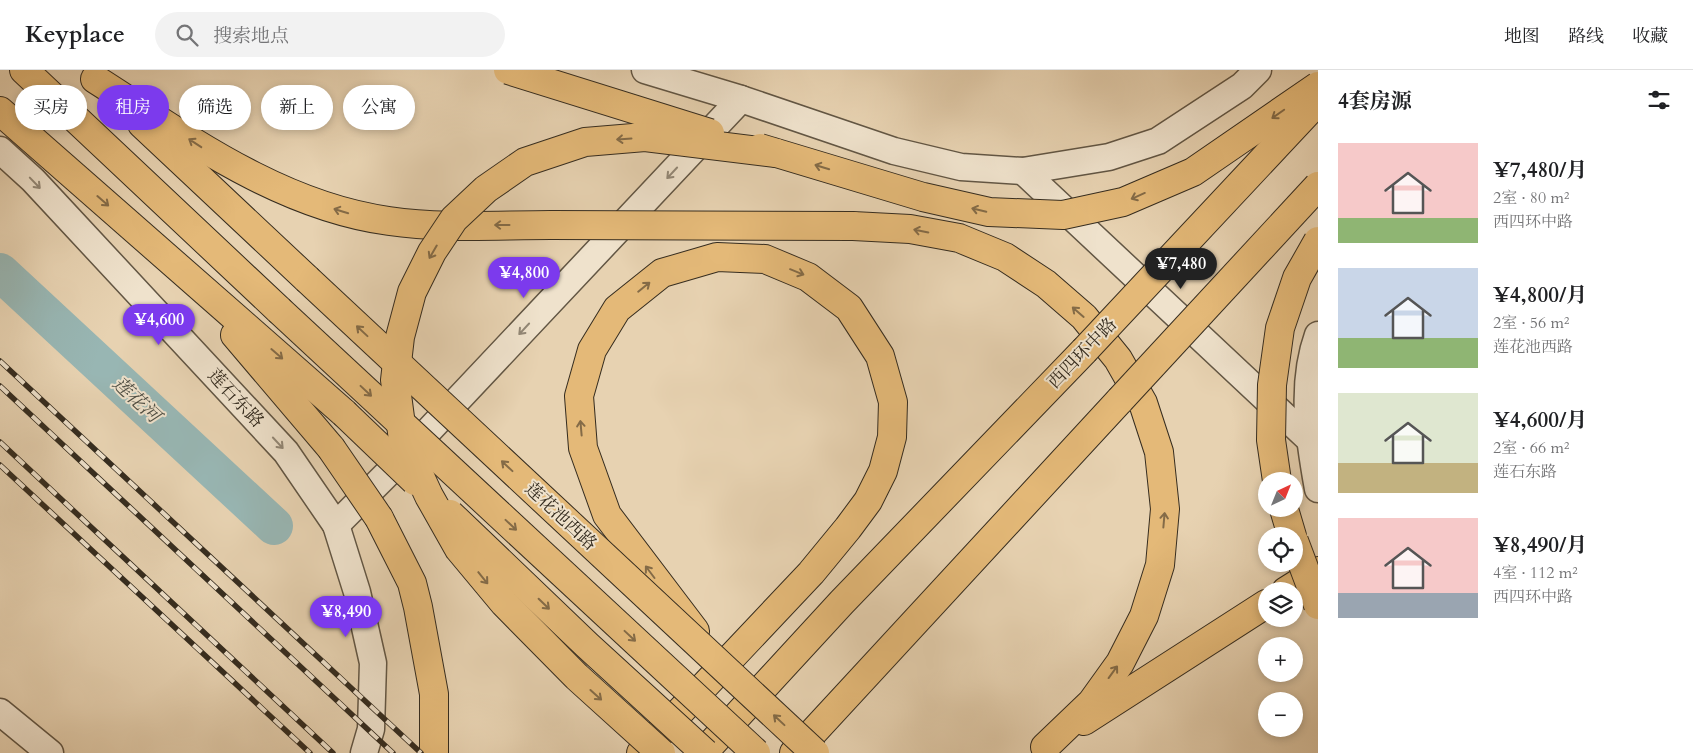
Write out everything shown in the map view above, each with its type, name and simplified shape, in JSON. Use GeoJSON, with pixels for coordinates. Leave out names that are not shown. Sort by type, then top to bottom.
{"type":"FeatureCollection","features":[{"type":"Feature","properties":{"kind":"highway"},"geometry":{"type":"LineString","coordinates":[[24,70],[279,310],[756,753]]}},
{"type":"Feature","properties":{"kind":"highway"},"geometry":{"type":"LineString","coordinates":[[508,70],[923,197],[989,212],[1063,215],[1123,202],[1193,172],[1318,86]]}},
{"type":"Feature","properties":{"kind":"highway"},"geometry":{"type":"LineString","coordinates":[[90,75],[216,156],[295,196],[348,213],[387,221],[427,225],[853,226],[910,229],[959,238],[1005,256],[1046,284],[1084,317],[1118,359],[1143,403],[1159,452],[1165,509],[1160,565],[1144,616],[1120,663],[1092,702],[1040,750]]}},
{"type":"Feature","properties":{"kind":"highway","name":"莲花池西路"},"geometry":{"type":"LineString","coordinates":[[90,75],[815,753]]}},
{"type":"Feature","properties":{"kind":"highway","name":"西四环中路"},"geometry":{"type":"LineString","coordinates":[[704,753],[842,602],[1084,352],[1318,100]]}},
{"type":"Feature","properties":{"kind":"highway"},"geometry":{"type":"LineString","coordinates":[[0,111],[344,413],[587,645],[704,753]]}},
{"type":"Feature","properties":{"kind":"highway"},"geometry":{"type":"LineString","coordinates":[[661,753],[577,678],[510,610],[459,549],[429,496],[403,440],[395,380],[400,337],[412,292],[432,252],[454,219],[486,189],[525,162],[585,142],[645,137],[776,153]]}},
{"type":"Feature","properties":{"kind":"highway"},"geometry":{"type":"LineString","coordinates":[[794,753],[1318,186]]}},
{"type":"Feature","properties":{"kind":"highway"},"geometry":{"type":"LineString","coordinates":[[1276,472],[1272,440],[1272,386],[1280,328],[1297,278],[1318,242]]}},
{"type":"Feature","properties":{"kind":"highway"},"geometry":{"type":"LineString","coordinates":[[642,753],[811,573],[848,528],[863,508],[883,471],[892,437],[892,402],[880,356],[849,308],[808,277],[766,259],[717,257],[662,273],[617,309],[592,350],[579,396],[583,448],[607,515],[722,666]]}},
{"type":"Feature","properties":{"kind":"highway"},"geometry":{"type":"LineString","coordinates":[[175,264],[330,448],[380,518],[412,583],[418,607],[434,694],[434,753]]}},
{"type":"Feature","properties":{"kind":"highway"},"geometry":{"type":"LineString","coordinates":[[1303,565],[1318,605]]}},
{"type":"Feature","properties":{"kind":"highway"},"geometry":{"type":"LineString","coordinates":[[1300,582],[1318,571]]}},
{"type":"Feature","properties":{"kind":"highway"},"geometry":{"type":"LineString","coordinates":[[1040,750],[1258,609]]}},
{"type":"Feature","properties":{"kind":"street"},"geometry":{"type":"LineString","coordinates":[[645,70],[741,99],[894,151],[960,167],[1023,171],[1109,157],[1158,141],[1242,86],[1258,70]]}},
{"type":"Feature","properties":{"kind":"street"},"geometry":{"type":"LineString","coordinates":[[364,753],[370,729],[373,663],[357,592],[336,526],[741,99]]}},
{"type":"Feature","properties":{"kind":"street","name":"莲石东路"},"geometry":{"type":"LineString","coordinates":[[0,150],[33,180],[286,452],[336,526]]}},
{"type":"Feature","properties":{"kind":"street"},"geometry":{"type":"LineString","coordinates":[[1023,171],[1310,440]]}},
{"type":"Feature","properties":{"kind":"street"},"geometry":{"type":"LineString","coordinates":[[1318,335],[1308,391],[1310,440],[1318,489]]}},
{"type":"Feature","properties":{"kind":"street"},"geometry":{"type":"LineString","coordinates":[[0,712],[50,753]]}},
{"type":"Feature","properties":{"kind":"waterway","name":"莲花河"},"geometry":{"type":"LineString","coordinates":[[0,272],[274,526]]}},
{"type":"Feature","properties":{"kind":"railway"},"geometry":{"type":"LineString","coordinates":[[0,361],[421,753]]}},
{"type":"Feature","properties":{"kind":"railway"},"geometry":{"type":"LineString","coordinates":[[0,386],[393,753]]}},
{"type":"Feature","properties":{"kind":"railway"},"geometry":{"type":"LineString","coordinates":[[0,442],[333,753]]}},
{"type":"Feature","properties":{"kind":"railway"},"geometry":{"type":"LineString","coordinates":[[0,465],[310,753]]}}]}
